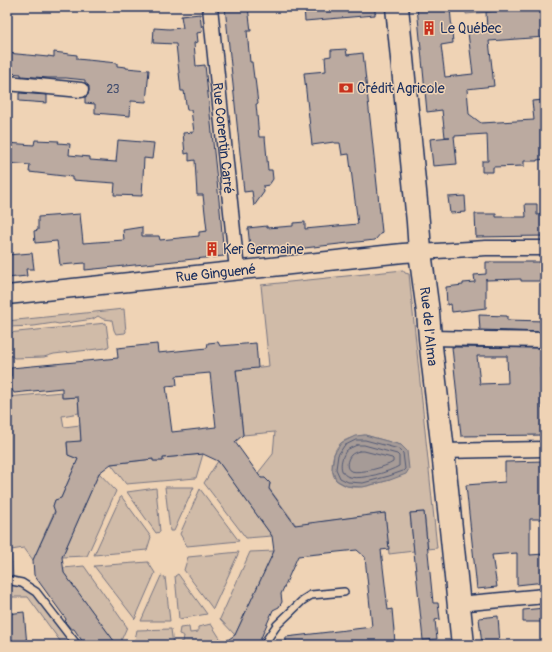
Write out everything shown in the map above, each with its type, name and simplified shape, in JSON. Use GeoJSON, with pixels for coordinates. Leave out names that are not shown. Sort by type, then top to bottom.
{"type":"FeatureCollection","features":[{"type":"Feature","properties":{"kind":"main road","name":"Rue de l'Alma"},"geometry":{"type":"LineString","coordinates":[[397,7],[420,252],[428,306],[430,338],[463,645]]}},
{"type":"Feature","properties":{"kind":"street","name":"Rue Corentin Carré"},"geometry":{"type":"LineString","coordinates":[[210,7],[237,270]]}},
{"type":"Feature","properties":{"kind":"street"},"geometry":{"type":"LineString","coordinates":[[7,83],[81,90]]}},
{"type":"Feature","properties":{"kind":"street","name":"Rue Ginguené"},"geometry":{"type":"LineString","coordinates":[[7,295],[402,253],[486,248],[545,248]]}},
{"type":"Feature","properties":{"kind":"street"},"geometry":{"type":"LineString","coordinates":[[430,338],[545,340]]}},
{"type":"Feature","properties":{"kind":"street"},"geometry":{"type":"LineString","coordinates":[[443,451],[545,449]]}},
{"type":"Feature","properties":{"kind":"street"},"geometry":{"type":"LineString","coordinates":[[458,604],[545,596]]}},
{"type":"Feature","properties":{"kind":"lane"},"geometry":{"type":"LineString","coordinates":[[7,580],[22,583],[29,586],[36,592],[77,645]]}},
{"type":"Feature","properties":{"kind":"lane"},"geometry":{"type":"LineString","coordinates":[[265,645],[277,625],[303,600],[311,595],[344,592]]}},
{"type":"Feature","properties":{"kind":"shaded area"},"geometry":{"type":"Polygon","coordinates":[[[466,7],[545,7],[466,14],[466,7]]]}},
{"type":"Feature","properties":{"kind":"shaded area"},"geometry":{"type":"Polygon","coordinates":[[[403,270],[405,273],[409,274],[437,548],[428,549],[424,512],[410,513],[414,551],[389,554],[385,513],[305,524],[301,532],[268,487],[270,483],[265,478],[262,479],[258,473],[273,454],[275,432],[243,435],[236,370],[269,366],[261,285],[403,270]],[[365,435],[346,440],[335,450],[332,461],[336,480],[347,486],[357,487],[368,486],[390,480],[401,445],[365,435]]]}},
{"type":"Feature","properties":{"kind":"shaded area"},"geometry":{"type":"Polygon","coordinates":[[[124,309],[125,333],[116,334],[112,320],[103,319],[98,316],[93,319],[59,324],[54,323],[34,326],[7,327],[7,321],[124,309]]]}},
{"type":"Feature","properties":{"kind":"shaded area"},"geometry":{"type":"Polygon","coordinates":[[[106,323],[109,346],[106,348],[54,354],[44,357],[14,358],[8,353],[8,333],[106,323]]]}},
{"type":"Feature","properties":{"kind":"shaded area"},"geometry":{"type":"Polygon","coordinates":[[[62,392],[62,397],[64,398],[78,397],[79,413],[62,416],[64,427],[80,425],[81,441],[67,443],[68,455],[78,459],[60,500],[55,500],[53,506],[55,510],[33,560],[24,548],[11,550],[13,576],[7,576],[7,397],[62,392]]]}},
{"type":"Feature","properties":{"kind":"shaded area"},"geometry":{"type":"Polygon","coordinates":[[[203,454],[196,478],[126,484],[111,464],[153,459],[154,461],[163,461],[163,458],[203,454]]]}},
{"type":"Feature","properties":{"kind":"shaded area"},"geometry":{"type":"Polygon","coordinates":[[[218,461],[272,536],[246,538],[204,483],[218,461]]]}},
{"type":"Feature","properties":{"kind":"shaded area"},"geometry":{"type":"Polygon","coordinates":[[[99,473],[116,491],[87,556],[62,557],[99,473]]]}},
{"type":"Feature","properties":{"kind":"shaded area"},"geometry":{"type":"Polygon","coordinates":[[[165,487],[194,487],[174,531],[170,531],[165,487]]]}},
{"type":"Feature","properties":{"kind":"shaded area"},"geometry":{"type":"Polygon","coordinates":[[[156,488],[160,532],[156,533],[127,492],[156,488]]]}},
{"type":"Feature","properties":{"kind":"shaded area"},"geometry":{"type":"Polygon","coordinates":[[[200,489],[239,541],[187,546],[180,534],[200,489]]]}},
{"type":"Feature","properties":{"kind":"shaded area"},"geometry":{"type":"Polygon","coordinates":[[[121,496],[151,537],[147,550],[94,555],[121,496]]]}},
{"type":"Feature","properties":{"kind":"shaded area"},"geometry":{"type":"Polygon","coordinates":[[[274,551],[235,635],[220,619],[250,552],[274,551]]]}},
{"type":"Feature","properties":{"kind":"shaded area"},"geometry":{"type":"Polygon","coordinates":[[[239,552],[213,609],[184,570],[188,557],[239,552]]]}},
{"type":"Feature","properties":{"kind":"shaded area"},"geometry":{"type":"Polygon","coordinates":[[[148,562],[155,573],[135,619],[94,566],[148,562]]]}},
{"type":"Feature","properties":{"kind":"shaded area"},"geometry":{"type":"Polygon","coordinates":[[[84,566],[127,627],[119,645],[117,645],[64,573],[63,568],[84,566]]]}},
{"type":"Feature","properties":{"kind":"shaded area"},"geometry":{"type":"Polygon","coordinates":[[[178,574],[207,614],[179,619],[175,576],[178,574]]]}},
{"type":"Feature","properties":{"kind":"shaded area"},"geometry":{"type":"Polygon","coordinates":[[[161,576],[165,577],[170,621],[141,621],[161,576]]]}},
{"type":"Feature","properties":{"kind":"shaded area"},"geometry":{"type":"Polygon","coordinates":[[[7,584],[26,589],[32,593],[74,645],[63,645],[28,597],[7,597],[7,584]]]}},
{"type":"Feature","properties":{"kind":"shaded area"},"geometry":{"type":"Polygon","coordinates":[[[211,624],[223,643],[179,645],[180,642],[183,641],[184,636],[179,634],[180,628],[189,627],[190,633],[198,632],[198,627],[211,624]]]}},
{"type":"Feature","properties":{"kind":"shaded area"},"geometry":{"type":"Polygon","coordinates":[[[171,629],[173,645],[134,645],[137,630],[171,629]]]}},
{"type":"Feature","properties":{"kind":"water"},"geometry":{"type":"Polygon","coordinates":[[[365,435],[401,445],[407,451],[409,469],[406,474],[363,487],[347,486],[336,480],[332,469],[334,454],[341,443],[355,436],[365,435]]]}},
{"type":"Feature","properties":{"kind":"building"},"geometry":{"type":"Polygon","coordinates":[[[225,7],[248,7],[251,31],[247,31],[250,62],[252,62],[258,104],[256,104],[259,137],[265,137],[268,170],[272,170],[273,179],[269,185],[263,186],[264,192],[254,206],[252,191],[244,192],[225,7]]]}},
{"type":"Feature","properties":{"kind":"building"},"geometry":{"type":"Polygon","coordinates":[[[304,7],[375,7],[375,15],[305,21],[304,7]]]}},
{"type":"Feature","properties":{"kind":"building"},"geometry":{"type":"Polygon","coordinates":[[[417,7],[450,7],[453,43],[441,45],[445,77],[473,74],[468,33],[487,31],[486,12],[545,7],[545,37],[489,41],[494,86],[467,89],[469,114],[481,123],[534,120],[532,101],[544,100],[545,159],[537,161],[524,161],[524,166],[493,167],[493,172],[482,172],[482,161],[488,161],[487,134],[454,136],[457,164],[433,166],[430,139],[450,137],[445,137],[442,110],[427,112],[417,7]]]}},
{"type":"Feature","properties":{"kind":"building"},"geometry":{"type":"Polygon","coordinates":[[[200,14],[202,32],[197,33],[198,42],[194,43],[196,66],[205,65],[224,256],[85,270],[85,263],[60,265],[57,241],[35,243],[34,231],[38,230],[38,217],[80,214],[83,243],[124,240],[123,230],[142,227],[142,236],[159,236],[160,240],[199,236],[199,232],[207,231],[203,195],[197,195],[195,160],[189,161],[189,153],[185,154],[183,133],[194,132],[191,110],[187,110],[184,91],[181,91],[176,44],[153,43],[154,28],[183,28],[181,16],[200,14]]]}},
{"type":"Feature","properties":{"kind":"building"},"geometry":{"type":"Polygon","coordinates":[[[346,49],[347,55],[363,53],[382,232],[375,240],[269,252],[269,246],[250,248],[248,228],[293,226],[293,223],[305,222],[305,229],[358,224],[349,154],[342,155],[340,143],[334,142],[312,145],[304,73],[326,71],[325,57],[331,56],[331,50],[346,49]]]}},
{"type":"Feature","properties":{"kind":"building"},"geometry":{"type":"Polygon","coordinates":[[[54,52],[77,55],[77,59],[117,63],[117,66],[126,68],[149,70],[146,102],[131,101],[130,116],[95,113],[95,104],[85,103],[85,97],[88,95],[89,86],[85,83],[85,80],[21,76],[21,74],[7,73],[7,53],[54,57],[54,52]]]}},
{"type":"Feature","properties":{"kind":"building"},"geometry":{"type":"Polygon","coordinates":[[[19,93],[47,95],[47,103],[19,101],[19,93]]]}},
{"type":"Feature","properties":{"kind":"building"},"geometry":{"type":"Polygon","coordinates":[[[35,140],[59,141],[58,143],[70,144],[69,155],[90,157],[90,160],[116,162],[118,140],[154,143],[152,159],[144,158],[142,196],[114,195],[115,183],[72,180],[72,177],[29,172],[30,165],[7,163],[7,143],[34,145],[35,140]]]}},
{"type":"Feature","properties":{"kind":"building"},"geometry":{"type":"Polygon","coordinates":[[[465,196],[466,212],[450,213],[448,197],[465,196]]]}},
{"type":"Feature","properties":{"kind":"building"},"geometry":{"type":"Polygon","coordinates":[[[525,204],[537,204],[537,215],[545,214],[545,236],[476,237],[475,214],[496,214],[496,217],[526,217],[525,204]]]}},
{"type":"Feature","properties":{"kind":"building"},"geometry":{"type":"Polygon","coordinates":[[[32,253],[34,269],[26,269],[27,276],[7,278],[7,255],[32,253]]]}},
{"type":"Feature","properties":{"kind":"building"},"geometry":{"type":"Polygon","coordinates":[[[486,262],[545,262],[545,281],[521,281],[521,279],[486,280],[486,308],[452,312],[451,304],[447,305],[446,287],[475,282],[474,275],[486,274],[486,262]]]}},
{"type":"Feature","properties":{"kind":"building"},"geometry":{"type":"Polygon","coordinates":[[[479,315],[507,316],[507,320],[545,321],[545,332],[480,330],[479,315]]]}},
{"type":"Feature","properties":{"kind":"building"},"geometry":{"type":"Polygon","coordinates":[[[218,342],[220,346],[256,343],[258,368],[236,370],[243,435],[235,442],[261,478],[265,478],[270,483],[269,489],[295,525],[385,513],[389,549],[381,550],[388,610],[392,609],[395,643],[376,645],[286,645],[286,637],[372,627],[365,557],[357,550],[298,556],[281,594],[282,602],[279,607],[273,610],[258,645],[220,645],[235,635],[274,551],[272,536],[218,461],[203,454],[163,458],[163,461],[153,461],[153,459],[111,464],[99,473],[62,557],[64,573],[117,645],[85,645],[74,629],[71,629],[65,622],[66,619],[34,575],[33,560],[55,512],[53,506],[55,500],[61,498],[78,459],[68,455],[67,442],[81,441],[78,397],[62,398],[62,388],[14,393],[7,381],[7,377],[11,376],[11,368],[118,358],[117,348],[157,344],[158,353],[207,348],[208,343],[218,342]],[[210,373],[176,376],[177,385],[166,386],[172,432],[216,427],[210,373]]]}},
{"type":"Feature","properties":{"kind":"building"},"geometry":{"type":"Polygon","coordinates":[[[452,347],[545,348],[545,368],[540,368],[542,409],[545,409],[545,435],[461,436],[452,347]],[[477,356],[480,384],[508,383],[507,356],[477,356]]]}},
{"type":"Feature","properties":{"kind":"building"},"geometry":{"type":"Polygon","coordinates":[[[545,461],[545,519],[530,519],[530,555],[544,554],[545,582],[517,585],[517,553],[492,555],[497,587],[477,589],[466,485],[505,482],[505,462],[545,461]]]}},
{"type":"Feature","properties":{"kind":"building"},"geometry":{"type":"Polygon","coordinates":[[[424,512],[433,603],[438,603],[440,619],[435,620],[437,639],[423,640],[410,513],[424,512]]]}},
{"type":"Feature","properties":{"kind":"building"},"geometry":{"type":"Polygon","coordinates":[[[545,608],[545,622],[523,622],[523,610],[545,608]]]}},
{"type":"Feature","properties":{"kind":"building"},"geometry":{"type":"Polygon","coordinates":[[[24,612],[27,645],[7,645],[7,614],[24,612]]]}},
{"type":"Feature","properties":{"kind":"building"},"geometry":{"type":"Polygon","coordinates":[[[498,616],[500,645],[482,645],[479,618],[498,616]]]}},
{"type":"Feature","properties":{"kind":"place","name":"Le Québec"},"geometry":{"type":"Point","coordinates":[429,28]}},
{"type":"Feature","properties":{"kind":"place","name":"Crédit Agricole"},"geometry":{"type":"Point","coordinates":[346,88]}},
{"type":"Feature","properties":{"kind":"place","name":"Ker Germaine"},"geometry":{"type":"Point","coordinates":[212,249]}}]}
